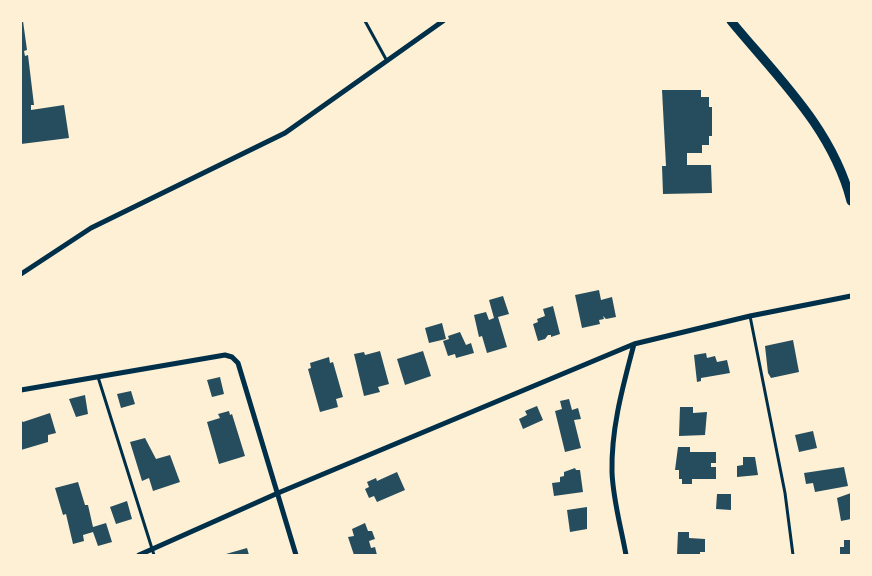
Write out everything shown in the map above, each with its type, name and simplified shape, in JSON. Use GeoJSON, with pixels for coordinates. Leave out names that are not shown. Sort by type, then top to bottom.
{"type":"FeatureCollection","features":[{"type":"Feature","properties":{"kind":"street"},"geometry":{"type":"LineString","coordinates":[[731,21],[822,131],[839,164],[851,201]]}},
{"type":"Feature","properties":{"kind":"street"},"geometry":{"type":"LineString","coordinates":[[21,274],[98,224],[243,156],[284,134],[441,22]]}},
{"type":"Feature","properties":{"kind":"street"},"geometry":{"type":"LineString","coordinates":[[139,555],[153,552],[278,493],[634,344],[750,316],[851,296]]}},
{"type":"Feature","properties":{"kind":"street"},"geometry":{"type":"LineString","coordinates":[[626,555],[612,474],[612,444],[617,410],[634,344]]}},
{"type":"Feature","properties":{"kind":"street"},"geometry":{"type":"LineString","coordinates":[[21,390],[225,355],[232,357],[238,363],[296,555]]}},
{"type":"Feature","properties":{"kind":"lane"},"geometry":{"type":"LineString","coordinates":[[365,21],[387,61]]}},
{"type":"Feature","properties":{"kind":"lane"},"geometry":{"type":"LineString","coordinates":[[750,316],[785,493],[793,555]]}},
{"type":"Feature","properties":{"kind":"lane"},"geometry":{"type":"LineString","coordinates":[[98,377],[153,552]]}},
{"type":"Feature","properties":{"kind":"building"},"geometry":{"type":"Polygon","coordinates":[[[21,21],[23,21],[27,50],[24,51],[25,56],[28,55],[34,105],[31,105],[31,110],[64,105],[69,138],[21,144],[21,21]]]}},
{"type":"Feature","properties":{"kind":"building"},"geometry":{"type":"Polygon","coordinates":[[[662,90],[701,90],[701,97],[709,97],[709,107],[712,107],[712,136],[709,136],[709,145],[702,145],[702,153],[687,153],[687,165],[711,165],[712,193],[663,194],[662,166],[666,166],[662,90]]]}},
{"type":"Feature","properties":{"kind":"building"},"geometry":{"type":"Polygon","coordinates":[[[599,290],[601,300],[612,297],[616,317],[606,319],[603,316],[604,319],[599,320],[600,324],[582,328],[575,295],[599,290]]]}},
{"type":"Feature","properties":{"kind":"building"},"geometry":{"type":"Polygon","coordinates":[[[503,296],[509,314],[498,317],[507,347],[487,353],[482,336],[479,337],[474,315],[486,312],[489,320],[494,318],[489,300],[503,296]]]}},
{"type":"Feature","properties":{"kind":"building"},"geometry":{"type":"Polygon","coordinates":[[[553,306],[560,334],[551,337],[551,335],[548,335],[545,339],[538,341],[533,324],[538,322],[537,319],[545,316],[543,309],[553,306]]]}},
{"type":"Feature","properties":{"kind":"building"},"geometry":{"type":"Polygon","coordinates":[[[442,323],[446,339],[429,343],[425,328],[442,323]]]}},
{"type":"Feature","properties":{"kind":"building"},"geometry":{"type":"Polygon","coordinates":[[[460,332],[466,345],[471,343],[474,353],[456,358],[455,354],[448,356],[443,341],[449,339],[448,336],[460,332]]]}},
{"type":"Feature","properties":{"kind":"building"},"geometry":{"type":"Polygon","coordinates":[[[793,340],[799,372],[771,378],[768,373],[765,346],[793,340]]]}},
{"type":"Feature","properties":{"kind":"building"},"geometry":{"type":"Polygon","coordinates":[[[380,351],[389,384],[378,387],[380,392],[364,396],[354,354],[364,352],[365,355],[380,351]]]}},
{"type":"Feature","properties":{"kind":"building"},"geometry":{"type":"Polygon","coordinates":[[[423,351],[431,376],[405,385],[397,359],[423,351]]]}},
{"type":"Feature","properties":{"kind":"building"},"geometry":{"type":"Polygon","coordinates":[[[706,353],[707,358],[715,356],[717,362],[727,360],[730,373],[701,378],[701,381],[697,382],[694,355],[706,353]]]}},
{"type":"Feature","properties":{"kind":"building"},"geometry":{"type":"Polygon","coordinates":[[[329,357],[330,363],[333,362],[343,397],[336,399],[338,407],[320,412],[308,369],[311,368],[310,363],[329,357]]]}},
{"type":"Feature","properties":{"kind":"building"},"geometry":{"type":"Polygon","coordinates":[[[220,377],[224,394],[212,397],[207,380],[220,377]]]}},
{"type":"Feature","properties":{"kind":"building"},"geometry":{"type":"Polygon","coordinates":[[[131,391],[135,404],[121,408],[117,394],[131,391]]]}},
{"type":"Feature","properties":{"kind":"building"},"geometry":{"type":"Polygon","coordinates":[[[85,395],[88,414],[76,417],[69,399],[85,395]]]}},
{"type":"Feature","properties":{"kind":"building"},"geometry":{"type":"Polygon","coordinates":[[[569,399],[572,410],[578,408],[581,419],[574,420],[581,448],[565,452],[555,411],[562,409],[560,401],[569,399]]]}},
{"type":"Feature","properties":{"kind":"building"},"geometry":{"type":"Polygon","coordinates":[[[537,406],[543,420],[523,429],[519,419],[527,415],[525,411],[537,406]]]}},
{"type":"Feature","properties":{"kind":"building"},"geometry":{"type":"Polygon","coordinates":[[[680,407],[693,407],[693,413],[707,412],[705,435],[679,436],[680,407]]]}},
{"type":"Feature","properties":{"kind":"building"},"geometry":{"type":"Polygon","coordinates":[[[229,411],[230,415],[232,414],[245,456],[219,464],[207,422],[220,418],[218,414],[229,411]]]}},
{"type":"Feature","properties":{"kind":"building"},"geometry":{"type":"Polygon","coordinates":[[[50,413],[56,433],[48,435],[48,442],[21,450],[21,420],[23,422],[50,413]]]}},
{"type":"Feature","properties":{"kind":"building"},"geometry":{"type":"Polygon","coordinates":[[[813,431],[817,448],[799,452],[795,435],[813,431]]]}},
{"type":"Feature","properties":{"kind":"building"},"geometry":{"type":"Polygon","coordinates":[[[145,438],[156,459],[170,455],[180,482],[153,491],[149,478],[142,481],[130,442],[145,438]]]}},
{"type":"Feature","properties":{"kind":"building"},"geometry":{"type":"Polygon","coordinates":[[[678,447],[690,447],[690,452],[716,452],[716,463],[711,463],[711,467],[716,467],[716,479],[692,479],[692,484],[682,484],[682,479],[679,479],[679,470],[675,470],[678,447]]]}},
{"type":"Feature","properties":{"kind":"building"},"geometry":{"type":"Polygon","coordinates":[[[743,457],[755,457],[758,475],[737,477],[737,466],[743,465],[743,457]]]}},
{"type":"Feature","properties":{"kind":"building"},"geometry":{"type":"Polygon","coordinates":[[[844,467],[848,486],[815,492],[813,483],[806,484],[804,473],[844,467]]]}},
{"type":"Feature","properties":{"kind":"building"},"geometry":{"type":"Polygon","coordinates":[[[575,468],[580,470],[583,492],[554,496],[552,483],[560,482],[560,477],[564,476],[564,472],[575,468]]]}},
{"type":"Feature","properties":{"kind":"building"},"geometry":{"type":"Polygon","coordinates":[[[397,472],[405,490],[377,502],[374,496],[369,498],[365,489],[369,487],[367,482],[376,478],[377,481],[397,472]]]}},
{"type":"Feature","properties":{"kind":"building"},"geometry":{"type":"Polygon","coordinates":[[[78,482],[85,505],[88,505],[93,527],[106,523],[112,542],[98,546],[93,532],[83,535],[84,541],[73,544],[66,514],[63,515],[55,488],[78,482]]]}},
{"type":"Feature","properties":{"kind":"building"},"geometry":{"type":"Polygon","coordinates":[[[851,493],[851,519],[841,521],[837,498],[851,493]]]}},
{"type":"Feature","properties":{"kind":"building"},"geometry":{"type":"Polygon","coordinates":[[[717,494],[731,494],[731,510],[716,509],[717,494]]]}},
{"type":"Feature","properties":{"kind":"building"},"geometry":{"type":"Polygon","coordinates":[[[127,501],[132,519],[116,524],[110,507],[127,501]]]}},
{"type":"Feature","properties":{"kind":"building"},"geometry":{"type":"Polygon","coordinates":[[[587,507],[587,529],[570,532],[567,510],[587,507]]]}},
{"type":"Feature","properties":{"kind":"building"},"geometry":{"type":"Polygon","coordinates":[[[365,523],[368,531],[372,531],[375,539],[369,541],[371,548],[375,547],[377,555],[354,555],[348,537],[354,536],[352,529],[365,523]]]}},
{"type":"Feature","properties":{"kind":"building"},"geometry":{"type":"Polygon","coordinates":[[[678,532],[689,532],[689,538],[705,539],[705,552],[700,552],[700,555],[677,555],[678,532]]]}},
{"type":"Feature","properties":{"kind":"building"},"geometry":{"type":"Polygon","coordinates":[[[844,540],[851,540],[851,555],[840,555],[840,547],[844,547],[844,540]]]}},
{"type":"Feature","properties":{"kind":"building"},"geometry":{"type":"Polygon","coordinates":[[[247,548],[249,555],[226,555],[226,554],[247,548]]]}}]}
